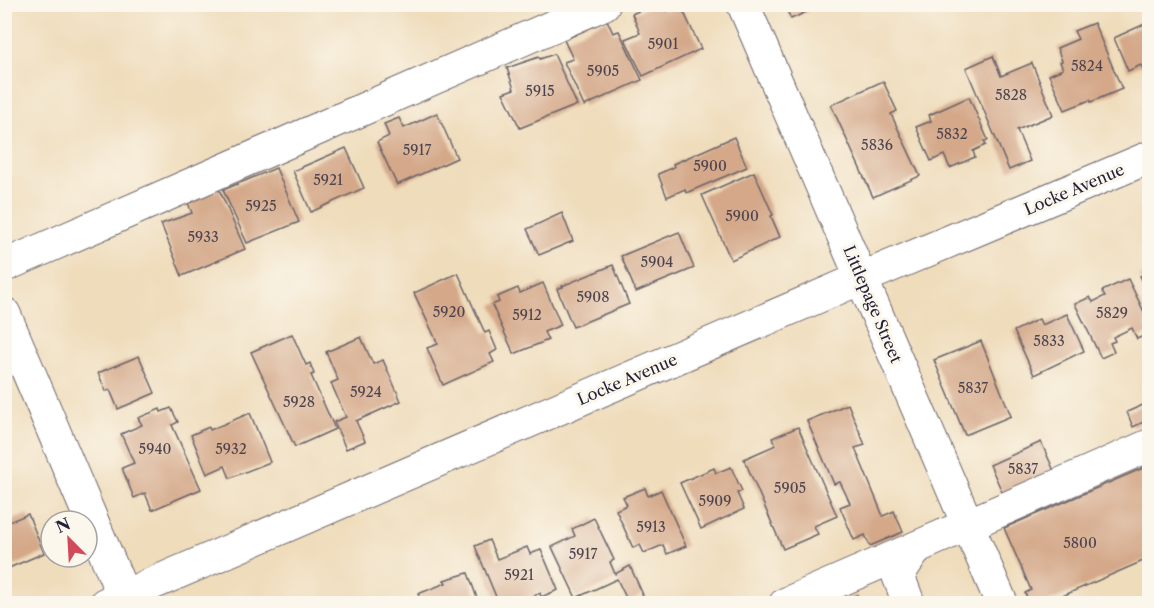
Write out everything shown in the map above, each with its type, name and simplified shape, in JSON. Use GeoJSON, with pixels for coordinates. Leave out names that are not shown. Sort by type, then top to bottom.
{"type":"FeatureCollection","features":[{"type":"Feature","properties":{"kind":"main road"},"geometry":{"type":"LineString","coordinates":[[4,314],[119,601]]}},
{"type":"Feature","properties":{"kind":"street"},"geometry":{"type":"LineString","coordinates":[[4,266],[604,4]]}},
{"type":"Feature","properties":{"kind":"street","name":"Littlepage Street"},"geometry":{"type":"LineString","coordinates":[[743,4],[1002,603]]}},
{"type":"Feature","properties":{"kind":"street","name":"Locke Avenue"},"geometry":{"type":"LineString","coordinates":[[119,601],[862,278],[1149,157]]}},
{"type":"Feature","properties":{"kind":"street"},"geometry":{"type":"LineString","coordinates":[[786,603],[1149,445]]}},
{"type":"Feature","properties":{"kind":"street"},"geometry":{"type":"LineString","coordinates":[[909,603],[898,575],[917,547]]}},
{"type":"Feature","properties":{"kind":"building"},"geometry":{"type":"Polygon","coordinates":[[[654,4],[662,4],[665,11],[680,4],[701,49],[643,76],[625,39],[640,33],[632,14],[654,4]]]}},
{"type":"Feature","properties":{"kind":"building"},"geometry":{"type":"Polygon","coordinates":[[[784,4],[824,4],[791,19],[784,4]]]}},
{"type":"Feature","properties":{"kind":"building"},"geometry":{"type":"Polygon","coordinates":[[[1150,18],[1150,73],[1146,75],[1141,65],[1128,71],[1114,38],[1147,23],[1145,20],[1150,18]]]}},
{"type":"Feature","properties":{"kind":"building"},"geometry":{"type":"Polygon","coordinates":[[[607,20],[613,33],[619,31],[642,80],[584,106],[564,62],[573,59],[564,40],[607,20]]]}},
{"type":"Feature","properties":{"kind":"building"},"geometry":{"type":"Polygon","coordinates":[[[1094,23],[1122,89],[1065,110],[1049,75],[1063,69],[1057,48],[1078,39],[1074,31],[1094,23]]]}},
{"type":"Feature","properties":{"kind":"building"},"geometry":{"type":"Polygon","coordinates":[[[554,54],[577,105],[520,128],[503,93],[514,89],[507,68],[554,54]]]}},
{"type":"Feature","properties":{"kind":"building"},"geometry":{"type":"Polygon","coordinates":[[[993,56],[1001,76],[1032,63],[1053,115],[1017,130],[1030,161],[1009,170],[966,68],[993,56]]]}},
{"type":"Feature","properties":{"kind":"building"},"geometry":{"type":"Polygon","coordinates":[[[883,81],[897,111],[891,114],[920,176],[873,197],[831,105],[883,81]]]}},
{"type":"Feature","properties":{"kind":"building"},"geometry":{"type":"Polygon","coordinates":[[[969,97],[988,140],[984,141],[986,145],[973,151],[975,157],[950,168],[944,155],[931,161],[916,127],[931,121],[929,115],[969,97]]]}},
{"type":"Feature","properties":{"kind":"building"},"geometry":{"type":"Polygon","coordinates":[[[437,113],[457,158],[397,185],[377,142],[389,136],[384,124],[399,118],[404,128],[437,113]]]}},
{"type":"Feature","properties":{"kind":"building"},"geometry":{"type":"Polygon","coordinates":[[[734,137],[747,167],[686,193],[685,189],[667,197],[658,174],[674,167],[673,164],[734,137]]]}},
{"type":"Feature","properties":{"kind":"building"},"geometry":{"type":"Polygon","coordinates":[[[346,148],[364,188],[311,212],[293,171],[346,148]]]}},
{"type":"Feature","properties":{"kind":"building"},"geometry":{"type":"Polygon","coordinates":[[[276,168],[299,222],[247,243],[223,190],[276,168]]]}},
{"type":"Feature","properties":{"kind":"building"},"geometry":{"type":"Polygon","coordinates":[[[754,172],[780,237],[731,260],[702,195],[754,172]]]}},
{"type":"Feature","properties":{"kind":"building"},"geometry":{"type":"Polygon","coordinates":[[[219,189],[245,249],[182,276],[161,224],[192,213],[188,203],[219,189]]]}},
{"type":"Feature","properties":{"kind":"building"},"geometry":{"type":"Polygon","coordinates":[[[562,213],[573,241],[539,255],[527,229],[562,213]]]}},
{"type":"Feature","properties":{"kind":"building"},"geometry":{"type":"Polygon","coordinates":[[[679,232],[694,268],[636,292],[621,256],[679,232]]]}},
{"type":"Feature","properties":{"kind":"building"},"geometry":{"type":"Polygon","coordinates":[[[613,265],[629,304],[573,327],[557,289],[613,265]]]}},
{"type":"Feature","properties":{"kind":"building"},"geometry":{"type":"Polygon","coordinates":[[[1150,272],[1150,297],[1140,276],[1150,272]]]}},
{"type":"Feature","properties":{"kind":"building"},"geometry":{"type":"Polygon","coordinates":[[[458,273],[485,333],[489,331],[497,350],[490,354],[494,362],[443,385],[427,348],[438,344],[414,293],[458,273]]]}},
{"type":"Feature","properties":{"kind":"building"},"geometry":{"type":"Polygon","coordinates":[[[1128,279],[1149,322],[1146,323],[1150,333],[1137,339],[1132,328],[1113,337],[1115,341],[1110,343],[1114,352],[1101,358],[1075,304],[1090,297],[1093,302],[1105,296],[1102,291],[1128,279]]]}},
{"type":"Feature","properties":{"kind":"building"},"geometry":{"type":"Polygon","coordinates":[[[543,283],[561,325],[544,332],[548,340],[514,354],[492,305],[499,302],[497,297],[518,288],[520,293],[543,283]]]}},
{"type":"Feature","properties":{"kind":"building"},"geometry":{"type":"Polygon","coordinates":[[[1067,314],[1084,351],[1034,375],[1014,331],[1039,319],[1042,325],[1067,314]]]}},
{"type":"Feature","properties":{"kind":"building"},"geometry":{"type":"Polygon","coordinates":[[[292,334],[306,365],[310,363],[314,374],[311,375],[335,429],[295,447],[251,352],[292,334]]]}},
{"type":"Feature","properties":{"kind":"building"},"geometry":{"type":"Polygon","coordinates":[[[361,337],[373,364],[383,360],[401,401],[356,421],[365,441],[346,449],[334,422],[346,417],[331,383],[338,380],[326,352],[361,337]]]}},
{"type":"Feature","properties":{"kind":"building"},"geometry":{"type":"Polygon","coordinates":[[[981,341],[1011,416],[965,435],[934,360],[981,341]]]}},
{"type":"Feature","properties":{"kind":"building"},"geometry":{"type":"Polygon","coordinates":[[[139,356],[155,393],[118,409],[110,390],[106,391],[98,373],[139,356]]]}},
{"type":"Feature","properties":{"kind":"building"},"geometry":{"type":"Polygon","coordinates":[[[1150,402],[1150,419],[1133,427],[1127,412],[1150,402]]]}},
{"type":"Feature","properties":{"kind":"building"},"geometry":{"type":"Polygon","coordinates":[[[848,404],[865,445],[855,448],[883,516],[894,511],[903,532],[870,546],[865,535],[854,540],[840,507],[850,503],[840,482],[834,484],[807,421],[848,404]]]}},
{"type":"Feature","properties":{"kind":"building"},"geometry":{"type":"Polygon","coordinates":[[[171,408],[178,422],[172,425],[201,489],[152,510],[145,493],[134,498],[122,468],[134,463],[121,434],[142,425],[138,418],[160,409],[161,412],[171,408]]]}},
{"type":"Feature","properties":{"kind":"building"},"geometry":{"type":"Polygon","coordinates":[[[250,413],[270,462],[230,478],[225,466],[207,474],[191,435],[209,427],[210,430],[250,413]]]}},
{"type":"Feature","properties":{"kind":"building"},"geometry":{"type":"Polygon","coordinates":[[[798,427],[837,516],[814,526],[818,534],[783,549],[744,459],[776,445],[772,438],[798,427]]]}},
{"type":"Feature","properties":{"kind":"building"},"geometry":{"type":"Polygon","coordinates":[[[1041,442],[1055,473],[1004,496],[990,465],[1041,442]]]}},
{"type":"Feature","properties":{"kind":"building"},"geometry":{"type":"Polygon","coordinates":[[[1150,465],[1150,558],[1044,604],[1030,604],[1025,593],[1031,590],[1004,528],[1150,465]]]}},
{"type":"Feature","properties":{"kind":"building"},"geometry":{"type":"Polygon","coordinates":[[[731,467],[742,491],[737,493],[744,509],[701,529],[680,483],[714,468],[716,473],[731,467]]]}},
{"type":"Feature","properties":{"kind":"building"},"geometry":{"type":"Polygon","coordinates":[[[645,488],[648,496],[661,490],[686,546],[667,554],[663,545],[644,553],[640,545],[633,548],[616,510],[627,505],[623,497],[645,488]]]}},
{"type":"Feature","properties":{"kind":"building"},"geometry":{"type":"Polygon","coordinates":[[[28,514],[39,541],[39,555],[4,570],[4,524],[28,514]]]}},
{"type":"Feature","properties":{"kind":"building"},"geometry":{"type":"Polygon","coordinates":[[[594,518],[614,560],[610,562],[615,574],[630,566],[643,595],[628,602],[617,579],[576,598],[552,547],[575,536],[572,529],[594,518]]]}},
{"type":"Feature","properties":{"kind":"building"},"geometry":{"type":"Polygon","coordinates":[[[489,540],[497,559],[527,547],[530,554],[541,550],[558,590],[541,597],[540,593],[515,604],[499,604],[475,546],[489,540]]]}},
{"type":"Feature","properties":{"kind":"building"},"geometry":{"type":"Polygon","coordinates":[[[468,573],[477,598],[473,599],[474,604],[422,604],[418,594],[446,583],[444,580],[468,573]]]}},
{"type":"Feature","properties":{"kind":"building"},"geometry":{"type":"Polygon","coordinates":[[[857,595],[860,604],[837,604],[843,601],[857,595]]]}}]}
